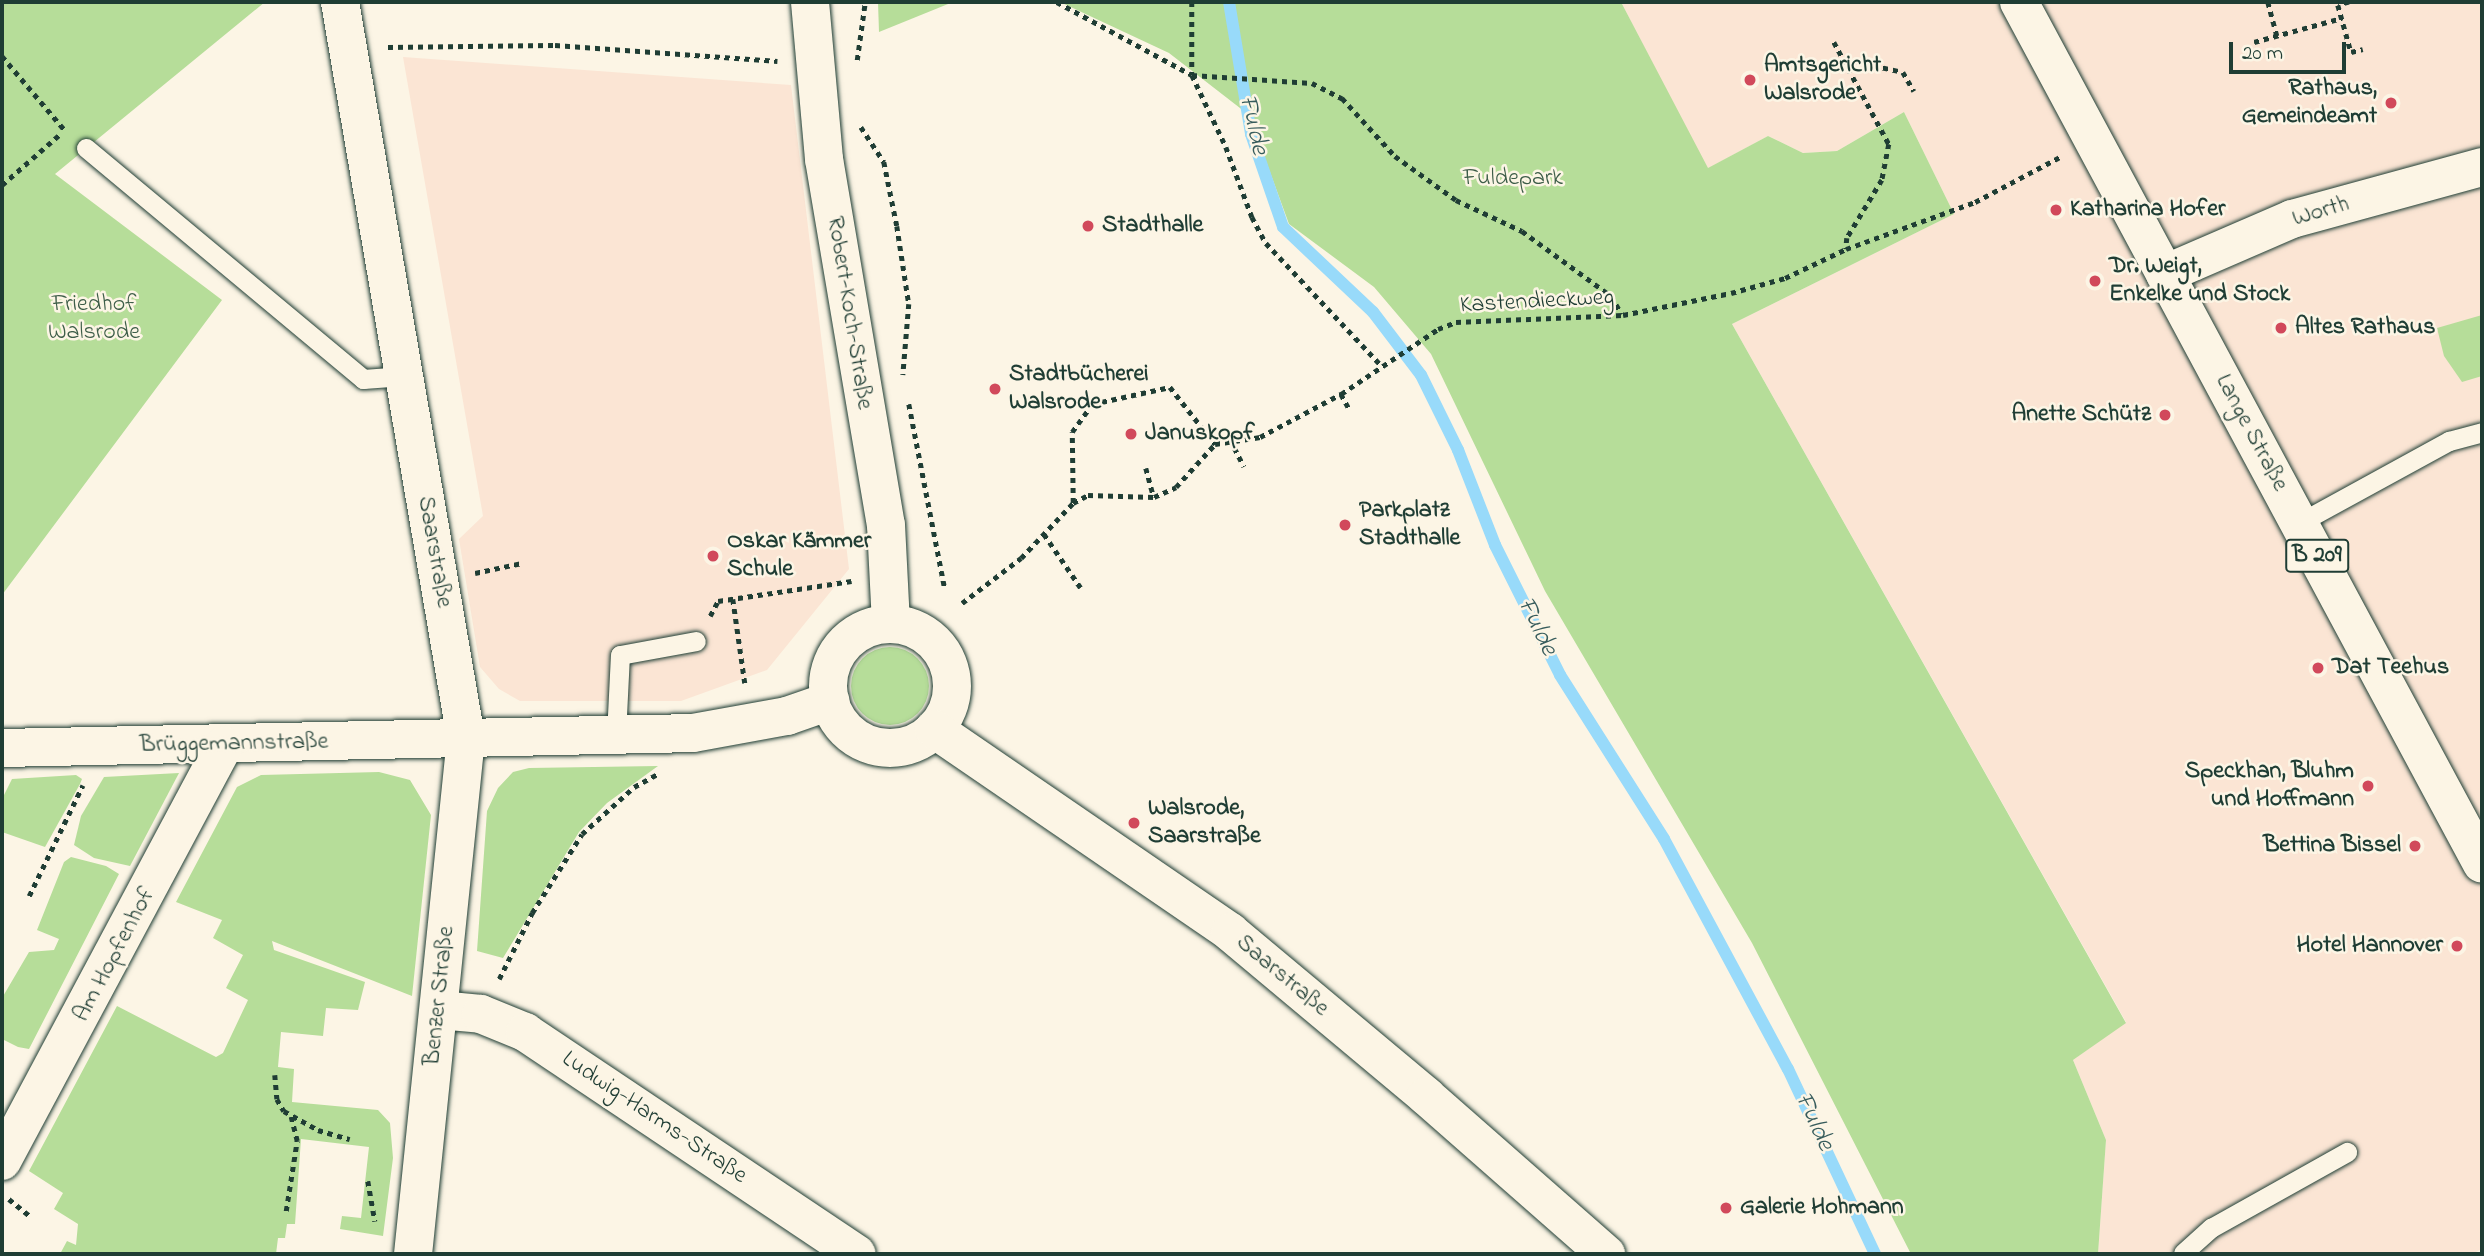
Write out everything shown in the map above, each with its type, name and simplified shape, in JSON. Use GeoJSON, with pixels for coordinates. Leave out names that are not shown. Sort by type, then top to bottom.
{"type":"FeatureCollection","features":[{"type":"Feature","properties":{"kind":"street","name":"Saarstraße"},"geometry":{"type":"LineString","coordinates":[[340,2],[466,738]]}},
{"type":"Feature","properties":{"kind":"street","name":"Robert-Koch-Straße"},"geometry":{"type":"LineString","coordinates":[[810,2],[824,159],[886,525],[891,624]]}},
{"type":"Feature","properties":{"kind":"street","name":"Lange Straße"},"geometry":{"type":"LineString","coordinates":[[2019,2],[2091,141],[2482,864]]}},
{"type":"Feature","properties":{"kind":"street","name":"Worth"},"geometry":{"type":"LineString","coordinates":[[2165,274],[2292,219],[2482,167]]}},
{"type":"Feature","properties":{"kind":"street"},"geometry":{"type":"LineString","coordinates":[[891,624],[926,635],[949,666],[949,704],[934,729],[904,746],[878,746],[845,728],[830,701],[831,667],[843,645],[864,629],[891,624]]}},
{"type":"Feature","properties":{"kind":"street"},"geometry":{"type":"LineString","coordinates":[[466,738],[693,733],[787,716],[830,701]]}},
{"type":"Feature","properties":{"kind":"street","name":"Saarstraße"},"geometry":{"type":"LineString","coordinates":[[934,729],[1230,932],[1426,1096],[1606,1254]]}},
{"type":"Feature","properties":{"kind":"street","name":"Brüggemannstraße"},"geometry":{"type":"LineString","coordinates":[[2,748],[224,746],[466,738]]}},
{"type":"Feature","properties":{"kind":"street","name":"Benzer Straße"},"geometry":{"type":"LineString","coordinates":[[413,1254],[466,738]]}},
{"type":"Feature","properties":{"kind":"street","name":"Am Hopfenhof"},"geometry":{"type":"LineString","coordinates":[[3,1178],[224,746]]}},
{"type":"Feature","properties":{"kind":"street","name":"Ludwig-Harms-Straße"},"geometry":{"type":"LineString","coordinates":[[439,1010],[481,1014],[525,1032],[857,1254]]}},
{"type":"Feature","properties":{"kind":"lane"},"geometry":{"type":"LineString","coordinates":[[86,148],[363,379],[404,376]]}},
{"type":"Feature","properties":{"kind":"lane"},"geometry":{"type":"LineString","coordinates":[[2299,523],[2449,441],[2482,432]]}},
{"type":"Feature","properties":{"kind":"lane"},"geometry":{"type":"LineString","coordinates":[[616,736],[620,655],[696,641]]}},
{"type":"Feature","properties":{"kind":"lane"},"geometry":{"type":"LineString","coordinates":[[2181,1254],[2211,1228],[2347,1152]]}},
{"type":"Feature","properties":{"kind":"path"},"geometry":{"type":"LineString","coordinates":[[855,67],[865,2]]}},
{"type":"Feature","properties":{"kind":"path"},"geometry":{"type":"LineString","coordinates":[[1057,2],[1192,75],[1312,83],[1342,98],[1395,156],[1456,200],[1522,231],[1611,296],[1623,315]]}},
{"type":"Feature","properties":{"kind":"path"},"geometry":{"type":"LineString","coordinates":[[1192,2],[1192,75],[1266,243],[1382,366]]}},
{"type":"Feature","properties":{"kind":"path"},"geometry":{"type":"LineString","coordinates":[[2268,2],[2277,36]]}},
{"type":"Feature","properties":{"kind":"path"},"geometry":{"type":"LineString","coordinates":[[2349,2],[2338,5],[2351,52],[2363,49]]}},
{"type":"Feature","properties":{"kind":"path"},"geometry":{"type":"LineString","coordinates":[[2254,42],[2342,18]]}},
{"type":"Feature","properties":{"kind":"path"},"geometry":{"type":"LineString","coordinates":[[1834,41],[1889,144],[1888,161],[1873,199],[1847,238],[1846,249]]}},
{"type":"Feature","properties":{"kind":"path"},"geometry":{"type":"LineString","coordinates":[[348,50],[555,45],[815,64]]}},
{"type":"Feature","properties":{"kind":"path"},"geometry":{"type":"LineString","coordinates":[[2,56],[65,130],[86,148]]}},
{"type":"Feature","properties":{"kind":"path"},"geometry":{"type":"LineString","coordinates":[[1843,59],[1903,72],[1914,91]]}},
{"type":"Feature","properties":{"kind":"path"},"geometry":{"type":"LineString","coordinates":[[857,121],[884,162],[897,226],[909,304],[905,388]]}},
{"type":"Feature","properties":{"kind":"path"},"geometry":{"type":"LineString","coordinates":[[2,185],[65,130]]}},
{"type":"Feature","properties":{"kind":"path","name":"Kastendieckweg"},"geometry":{"type":"LineString","coordinates":[[1154,497],[1176,486],[1215,444],[1230,439],[1259,437],[1341,394],[1423,337],[1456,322],[1623,315],[1785,278],[1846,249],[1975,202],[2091,141]]}},
{"type":"Feature","properties":{"kind":"path"},"geometry":{"type":"LineString","coordinates":[[1073,503],[1072,432],[1092,404],[1170,387],[1215,444]]}},
{"type":"Feature","properties":{"kind":"path"},"geometry":{"type":"LineString","coordinates":[[1341,394],[1350,410]]}},
{"type":"Feature","properties":{"kind":"path"},"geometry":{"type":"LineString","coordinates":[[908,401],[945,589]]}},
{"type":"Feature","properties":{"kind":"path"},"geometry":{"type":"LineString","coordinates":[[1230,439],[1244,467]]}},
{"type":"Feature","properties":{"kind":"path"},"geometry":{"type":"LineString","coordinates":[[962,603],[1044,534],[1073,503],[1088,495],[1154,497],[1146,468]]}},
{"type":"Feature","properties":{"kind":"path"},"geometry":{"type":"LineString","coordinates":[[1044,534],[1081,588]]}},
{"type":"Feature","properties":{"kind":"path"},"geometry":{"type":"LineString","coordinates":[[461,576],[522,563]]}},
{"type":"Feature","properties":{"kind":"path"},"geometry":{"type":"LineString","coordinates":[[696,641],[718,601],[856,581]]}},
{"type":"Feature","properties":{"kind":"path"},"geometry":{"type":"LineString","coordinates":[[733,599],[746,688]]}},
{"type":"Feature","properties":{"kind":"path"},"geometry":{"type":"LineString","coordinates":[[481,1014],[532,913],[582,834],[634,787],[669,768]]}},
{"type":"Feature","properties":{"kind":"path"},"geometry":{"type":"LineString","coordinates":[[29,896],[85,782]]}},
{"type":"Feature","properties":{"kind":"path"},"geometry":{"type":"LineString","coordinates":[[275,1075],[277,1099],[291,1116],[318,1130],[350,1139]]}},
{"type":"Feature","properties":{"kind":"path"},"geometry":{"type":"LineString","coordinates":[[286,1211],[297,1141],[291,1116]]}},
{"type":"Feature","properties":{"kind":"path"},"geometry":{"type":"LineString","coordinates":[[3,1178],[30,1216]]}},
{"type":"Feature","properties":{"kind":"shaded area"},"geometry":{"type":"Polygon","coordinates":[[[1621,2],[2482,2],[2482,1249],[2472,1254],[2098,1254],[2106,1140],[2073,1060],[2126,1022],[1732,324],[1954,214],[1904,112],[1837,151],[1803,153],[1768,136],[1707,169],[1621,2]]]}},
{"type":"Feature","properties":{"kind":"shaded area"},"geometry":{"type":"Polygon","coordinates":[[[403,57],[791,85],[849,569],[767,670],[681,701],[520,701],[499,689],[480,667],[459,539],[483,516],[403,57]]]}},
{"type":"Feature","properties":{"kind":"green space","name":"Friedhof Walsrode"},"geometry":{"type":"Polygon","coordinates":[[[2,2],[265,2],[55,174],[222,300],[2,595],[2,2]]]}},
{"type":"Feature","properties":{"kind":"green space"},"geometry":{"type":"Polygon","coordinates":[[[878,2],[953,2],[879,32],[878,2]]]}},
{"type":"Feature","properties":{"kind":"green space","name":"Fuldepark"},"geometry":{"type":"Polygon","coordinates":[[[1060,2],[1621,2],[1708,168],[1768,136],[1803,153],[1837,151],[1904,112],[1954,214],[1732,324],[2126,1023],[2073,1060],[2106,1140],[2098,1254],[1911,1254],[1752,943],[1545,591],[1431,354],[1374,287],[1289,224],[1249,115],[1169,53],[1060,2]]]}},
{"type":"Feature","properties":{"kind":"green space"},"geometry":{"type":"Polygon","coordinates":[[[2482,315],[2482,376],[2462,382],[2444,356],[2437,328],[2482,315]]]}},
{"type":"Feature","properties":{"kind":"green space"},"geometry":{"type":"Polygon","coordinates":[[[890,647],[905,650],[922,664],[929,686],[926,701],[912,718],[890,725],[875,722],[858,708],[851,686],[854,671],[868,654],[890,647]]]}},
{"type":"Feature","properties":{"kind":"green space"},"geometry":{"type":"Polygon","coordinates":[[[658,766],[607,803],[579,832],[503,958],[477,951],[487,811],[498,788],[513,772],[529,768],[658,766]]]}},
{"type":"Feature","properties":{"kind":"green space"},"geometry":{"type":"Polygon","coordinates":[[[379,772],[410,780],[431,815],[412,996],[272,941],[274,950],[365,982],[358,1010],[326,1008],[323,1036],[281,1032],[278,1067],[294,1069],[292,1102],[378,1110],[390,1123],[393,1158],[383,1236],[340,1229],[342,1216],[361,1218],[369,1147],[301,1139],[295,1224],[287,1224],[285,1238],[278,1238],[276,1254],[60,1254],[67,1241],[76,1245],[78,1224],[54,1209],[63,1193],[29,1171],[117,1006],[216,1057],[223,1053],[248,1000],[226,988],[243,955],[213,938],[222,920],[176,902],[237,787],[261,775],[379,772]]]}},
{"type":"Feature","properties":{"kind":"green space"},"geometry":{"type":"Polygon","coordinates":[[[179,773],[130,866],[94,858],[74,845],[81,816],[104,777],[179,773]]]}},
{"type":"Feature","properties":{"kind":"green space"},"geometry":{"type":"Polygon","coordinates":[[[76,775],[82,779],[80,784],[45,847],[2,832],[2,799],[12,779],[76,775]]]}},
{"type":"Feature","properties":{"kind":"green space"},"geometry":{"type":"Polygon","coordinates":[[[71,857],[106,866],[119,874],[29,1049],[18,1047],[2,1039],[2,998],[29,952],[54,950],[59,939],[37,930],[64,862],[71,857]]]}},
{"type":"Feature","properties":{"kind":"waterway","name":"Fulde"},"geometry":{"type":"LineString","coordinates":[[1229,2],[1251,134],[1283,227],[1373,312],[1421,375],[1458,450],[1495,545],[1560,675],[1664,839],[1788,1069],[1875,1254]]}},
{"type":"Feature","properties":{"kind":"place","name":"Amtsgericht Walsrode"},"geometry":{"type":"Point","coordinates":[1750,80]}},
{"type":"Feature","properties":{"kind":"place","name":"Rathaus, Gemeindeamt"},"geometry":{"type":"Point","coordinates":[2391,103]}},
{"type":"Feature","properties":{"kind":"place","name":"Katharina Hofer"},"geometry":{"type":"Point","coordinates":[2056,210]}},
{"type":"Feature","properties":{"kind":"place","name":"Stadthalle"},"geometry":{"type":"Point","coordinates":[1088,226]}},
{"type":"Feature","properties":{"kind":"place","name":"Dr. Weigt, Enkelke und Stock"},"geometry":{"type":"Point","coordinates":[2095,281]}},
{"type":"Feature","properties":{"kind":"place","name":"Altes Rathaus"},"geometry":{"type":"Point","coordinates":[2281,328]}},
{"type":"Feature","properties":{"kind":"place","name":"Stadtbücherei Walsrode"},"geometry":{"type":"Point","coordinates":[995,389]}},
{"type":"Feature","properties":{"kind":"place","name":"Anette Schütz"},"geometry":{"type":"Point","coordinates":[2165,415]}},
{"type":"Feature","properties":{"kind":"place","name":"Januskopf"},"geometry":{"type":"Point","coordinates":[1131,434]}},
{"type":"Feature","properties":{"kind":"place","name":"Parkplatz Stadthalle"},"geometry":{"type":"Point","coordinates":[1345,525]}},
{"type":"Feature","properties":{"kind":"place","name":"Oskar Kämmer Schule"},"geometry":{"type":"Point","coordinates":[713,556]}},
{"type":"Feature","properties":{"kind":"place","name":"Dat Teehus"},"geometry":{"type":"Point","coordinates":[2318,668]}},
{"type":"Feature","properties":{"kind":"place","name":"Speckhan, Bluhm und Hoffmann"},"geometry":{"type":"Point","coordinates":[2368,786]}},
{"type":"Feature","properties":{"kind":"place","name":"Walsrode, Saarstraße"},"geometry":{"type":"Point","coordinates":[1134,823]}},
{"type":"Feature","properties":{"kind":"place","name":"Bettina Bissel"},"geometry":{"type":"Point","coordinates":[2415,846]}},
{"type":"Feature","properties":{"kind":"place","name":"Hotel Hannover"},"geometry":{"type":"Point","coordinates":[2457,946]}},
{"type":"Feature","properties":{"kind":"place","name":"Galerie Hohmann"},"geometry":{"type":"Point","coordinates":[1726,1208]}}]}
